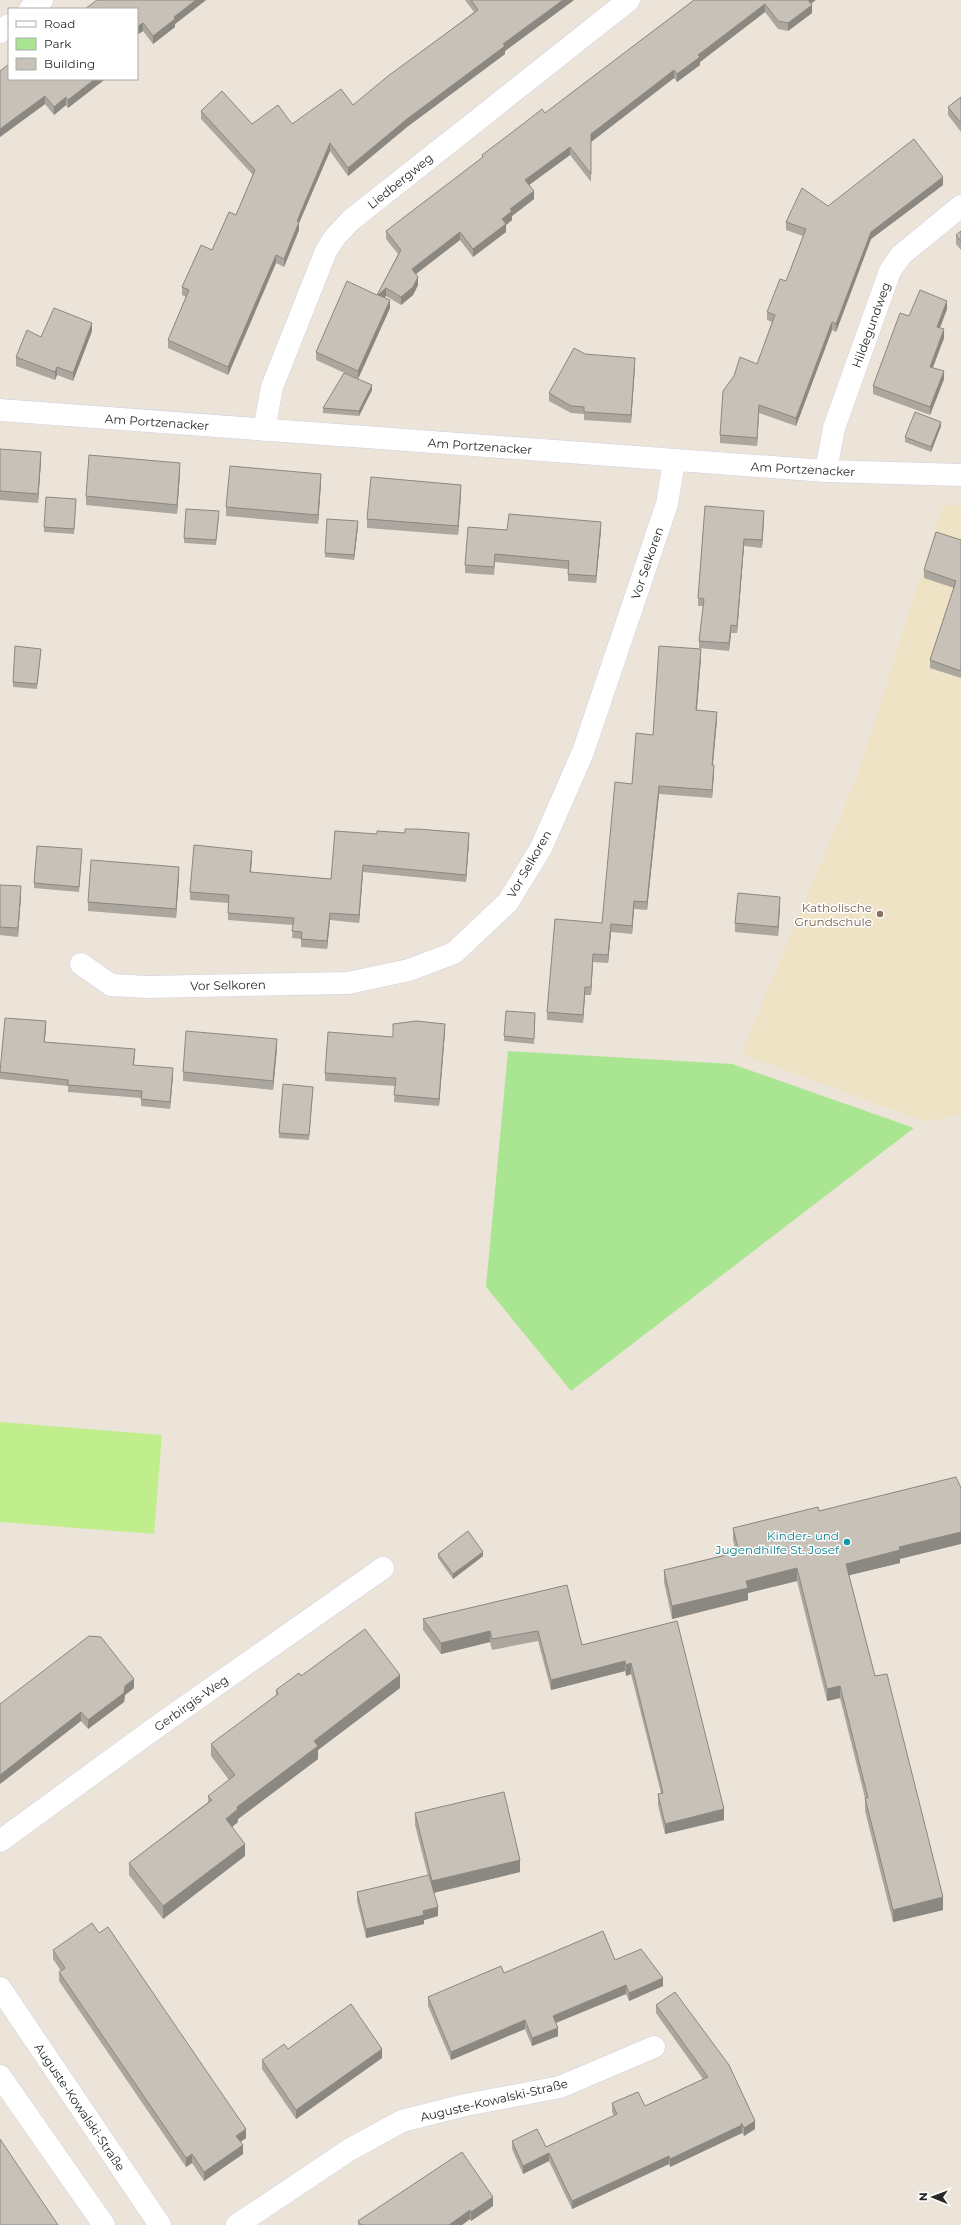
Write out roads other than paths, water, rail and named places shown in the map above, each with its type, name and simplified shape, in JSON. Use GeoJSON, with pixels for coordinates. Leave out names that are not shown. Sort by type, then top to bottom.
{"type":"FeatureCollection","features":[{"type":"Feature","properties":{"kind":"street"},"geometry":{"type":"LineString","coordinates":[[31,8],[42,0]]}},
{"type":"Feature","properties":{"kind":"street","name":"Liedbergweg"},"geometry":{"type":"LineString","coordinates":[[264,430],[272,387],[326,251],[335,237],[352,220],[629,0]]}},
{"type":"Feature","properties":{"kind":"street"},"geometry":{"type":"LineString","coordinates":[[0,32],[8,26]]}},
{"type":"Feature","properties":{"kind":"street","name":"Hildegundweg"},"geometry":{"type":"LineString","coordinates":[[826,471],[834,428],[890,271],[901,255],[961,206]]}},
{"type":"Feature","properties":{"kind":"street","name":"Am Portzenacker"},"geometry":{"type":"LineString","coordinates":[[0,410],[674,461],[826,471],[961,475]]}},
{"type":"Feature","properties":{"kind":"street","name":"Vor Selkoren"},"geometry":{"type":"LineString","coordinates":[[81,964],[111,985],[140,987],[348,983],[409,970],[454,953],[508,902],[541,848],[586,745],[667,504],[674,461]]}},
{"type":"Feature","properties":{"kind":"street","name":"Gerbirgis-Weg"},"geometry":{"type":"LineString","coordinates":[[0,1841],[158,1726],[383,1568]]}},
{"type":"Feature","properties":{"kind":"street","name":"Auguste-Kowalski-Straße"},"geometry":{"type":"LineString","coordinates":[[0,1988],[160,2225]]}},
{"type":"Feature","properties":{"kind":"street","name":"Auguste-Kowalski-Straße"},"geometry":{"type":"LineString","coordinates":[[237,2225],[349,2150],[402,2121],[465,2105],[560,2087],[654,2047]]}},
{"type":"Feature","properties":{"kind":"street"},"geometry":{"type":"LineString","coordinates":[[0,2076],[104,2225]]}},
{"type":"Feature","properties":{"kind":"place","name":"Katholische Grundschule"},"geometry":{"type":"Point","coordinates":[880,914]}},
{"type":"Feature","properties":{"kind":"place","name":"Kinder- und Jugendhilfe St. Josef"},"geometry":{"type":"Point","coordinates":[847,1542]}}]}
